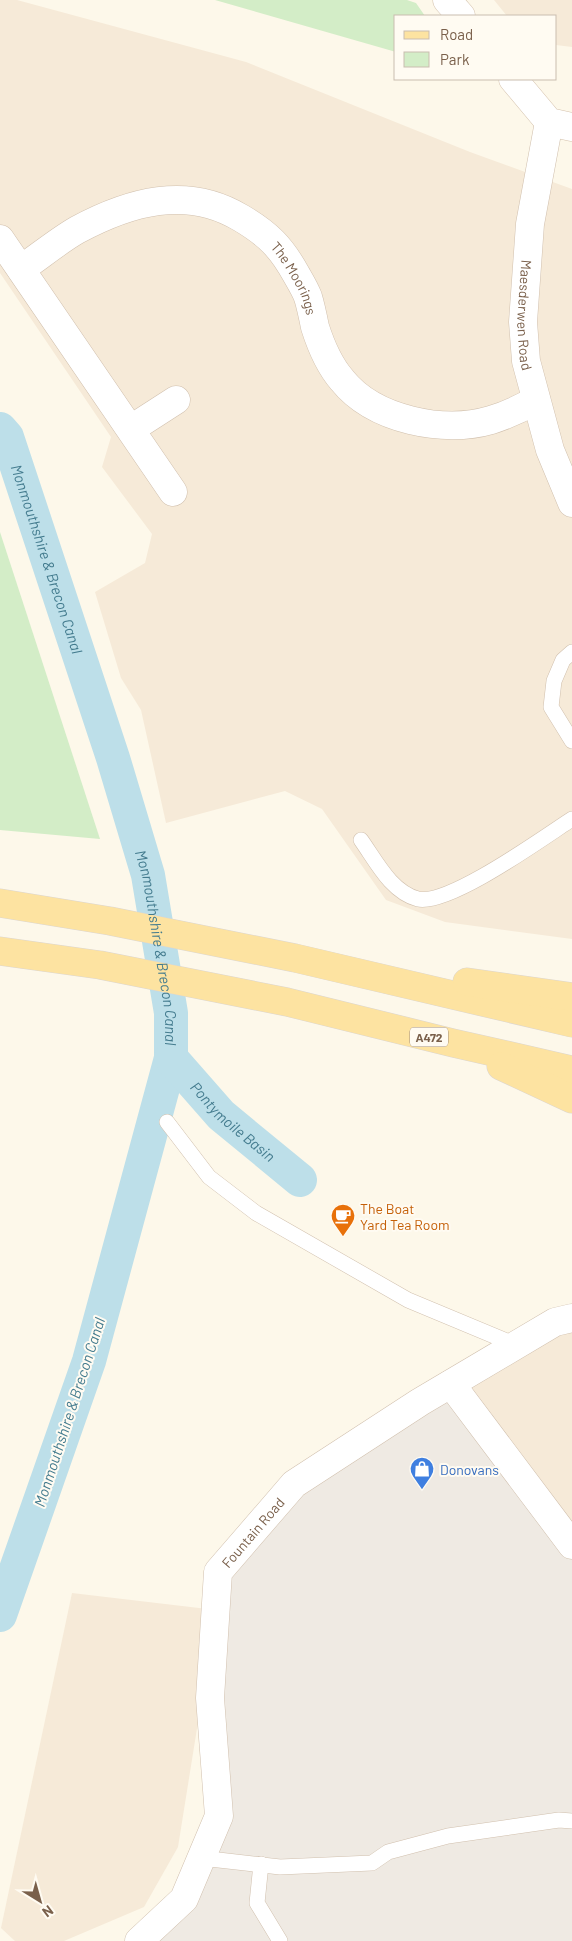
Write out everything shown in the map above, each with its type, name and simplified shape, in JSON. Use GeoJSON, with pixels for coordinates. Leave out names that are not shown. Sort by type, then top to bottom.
{"type":"FeatureCollection","features":[{"type":"Feature","properties":{"kind":"main road"},"geometry":{"type":"LineString","coordinates":[[0,902],[110,921],[295,958],[572,1023]]}},
{"type":"Feature","properties":{"kind":"main road","name":"A472"},"geometry":{"type":"LineString","coordinates":[[0,951],[100,965],[287,1002],[572,1070]]}},
{"type":"Feature","properties":{"kind":"main road"},"geometry":{"type":"LineString","coordinates":[[295,958],[572,997]]}},
{"type":"Feature","properties":{"kind":"main road"},"geometry":{"type":"LineString","coordinates":[[453,1043],[572,1099]]}},
{"type":"Feature","properties":{"kind":"street"},"geometry":{"type":"LineString","coordinates":[[447,0],[459,15]]}},
{"type":"Feature","properties":{"kind":"street"},"geometry":{"type":"LineString","coordinates":[[514,80],[561,125]]}},
{"type":"Feature","properties":{"kind":"street","name":"Maesderwen Road"},"geometry":{"type":"LineString","coordinates":[[561,125],[530,224],[523,322],[526,361],[536,400],[550,450],[572,503]]}},
{"type":"Feature","properties":{"kind":"street","name":"The Moorings"},"geometry":{"type":"LineString","coordinates":[[21,269],[76,231],[111,214],[143,203],[175,200],[205,202],[233,213],[263,231],[282,251],[308,298],[324,353],[342,381],[364,401],[395,416],[421,423],[449,425],[490,420],[536,400]]}},
{"type":"Feature","properties":{"kind":"street"},"geometry":{"type":"LineString","coordinates":[[0,239],[173,492]]}},
{"type":"Feature","properties":{"kind":"street"},"geometry":{"type":"LineString","coordinates":[[131,430],[176,400]]}},
{"type":"Feature","properties":{"kind":"street","name":"Fountain Road"},"geometry":{"type":"LineString","coordinates":[[138,1941],[184,1899],[219,1816],[210,1698],[218,1572],[294,1484],[516,1345],[555,1322],[572,1318]]}},
{"type":"Feature","properties":{"kind":"street"},"geometry":{"type":"LineString","coordinates":[[451,1384],[572,1546]]}},
{"type":"Feature","properties":{"kind":"lane"},"geometry":{"type":"LineString","coordinates":[[572,652],[563,660],[554,681],[552,708],[572,741]]}},
{"type":"Feature","properties":{"kind":"lane"},"geometry":{"type":"LineString","coordinates":[[361,840],[393,886],[419,899],[443,896],[482,877],[572,819]]}},
{"type":"Feature","properties":{"kind":"lane"},"geometry":{"type":"LineString","coordinates":[[167,1122],[209,1178],[256,1213],[408,1300],[516,1345]]}},
{"type":"Feature","properties":{"kind":"lane"},"geometry":{"type":"LineString","coordinates":[[201,1858],[280,1867],[372,1863],[388,1852],[448,1836],[559,1820],[572,1821]]}},
{"type":"Feature","properties":{"kind":"lane"},"geometry":{"type":"LineString","coordinates":[[261,1864],[257,1903],[280,1941]]}},
{"type":"Feature","properties":{"kind":"shaded area"},"geometry":{"type":"Polygon","coordinates":[[[0,0],[17,0],[246,62],[470,152],[572,189],[572,939],[445,922],[386,900],[322,809],[285,791],[166,823],[141,710],[121,678],[95,592],[145,563],[152,534],[102,467],[111,437],[0,273],[0,0]]]}},
{"type":"Feature","properties":{"kind":"shaded area"},"geometry":{"type":"Polygon","coordinates":[[[494,0],[572,0],[572,47],[557,45],[557,15],[506,15],[494,0]]]}},
{"type":"Feature","properties":{"kind":"shaded area"},"geometry":{"type":"Polygon","coordinates":[[[572,1318],[572,1545],[451,1384],[572,1318]]]}},
{"type":"Feature","properties":{"kind":"shaded area"},"geometry":{"type":"Polygon","coordinates":[[[451,1384],[572,1545],[572,1941],[139,1941],[184,1899],[219,1816],[218,1572],[294,1484],[451,1384]]]}},
{"type":"Feature","properties":{"kind":"shaded area"},"geometry":{"type":"Polygon","coordinates":[[[72,1593],[216,1610],[178,1847],[144,1907],[64,1941],[15,1941],[1,1928],[72,1593]]]}},
{"type":"Feature","properties":{"kind":"green space"},"geometry":{"type":"Polygon","coordinates":[[[215,0],[407,0],[416,3],[424,15],[394,15],[394,51],[215,0]]]}},
{"type":"Feature","properties":{"kind":"green space"},"geometry":{"type":"Polygon","coordinates":[[[0,532],[100,839],[0,830],[0,532]]]}},
{"type":"Feature","properties":{"kind":"waterway","name":"Monmouthshire & Brecon Canal"},"geometry":{"type":"LineString","coordinates":[[0,429],[7,437],[113,758],[148,875],[171,1013],[171,1058],[89,1361],[0,1615]]}},
{"type":"Feature","properties":{"kind":"waterway","name":"Pontymoile Basin"},"geometry":{"type":"LineString","coordinates":[[171,1058],[221,1115],[300,1180]]}},
{"type":"Feature","properties":{"kind":"place","name":"The Boat Yard Tea Room"},"geometry":{"type":"Point","coordinates":[343,1237]}},
{"type":"Feature","properties":{"kind":"place","name":"Donovans"},"geometry":{"type":"Point","coordinates":[422,1490]}}]}
